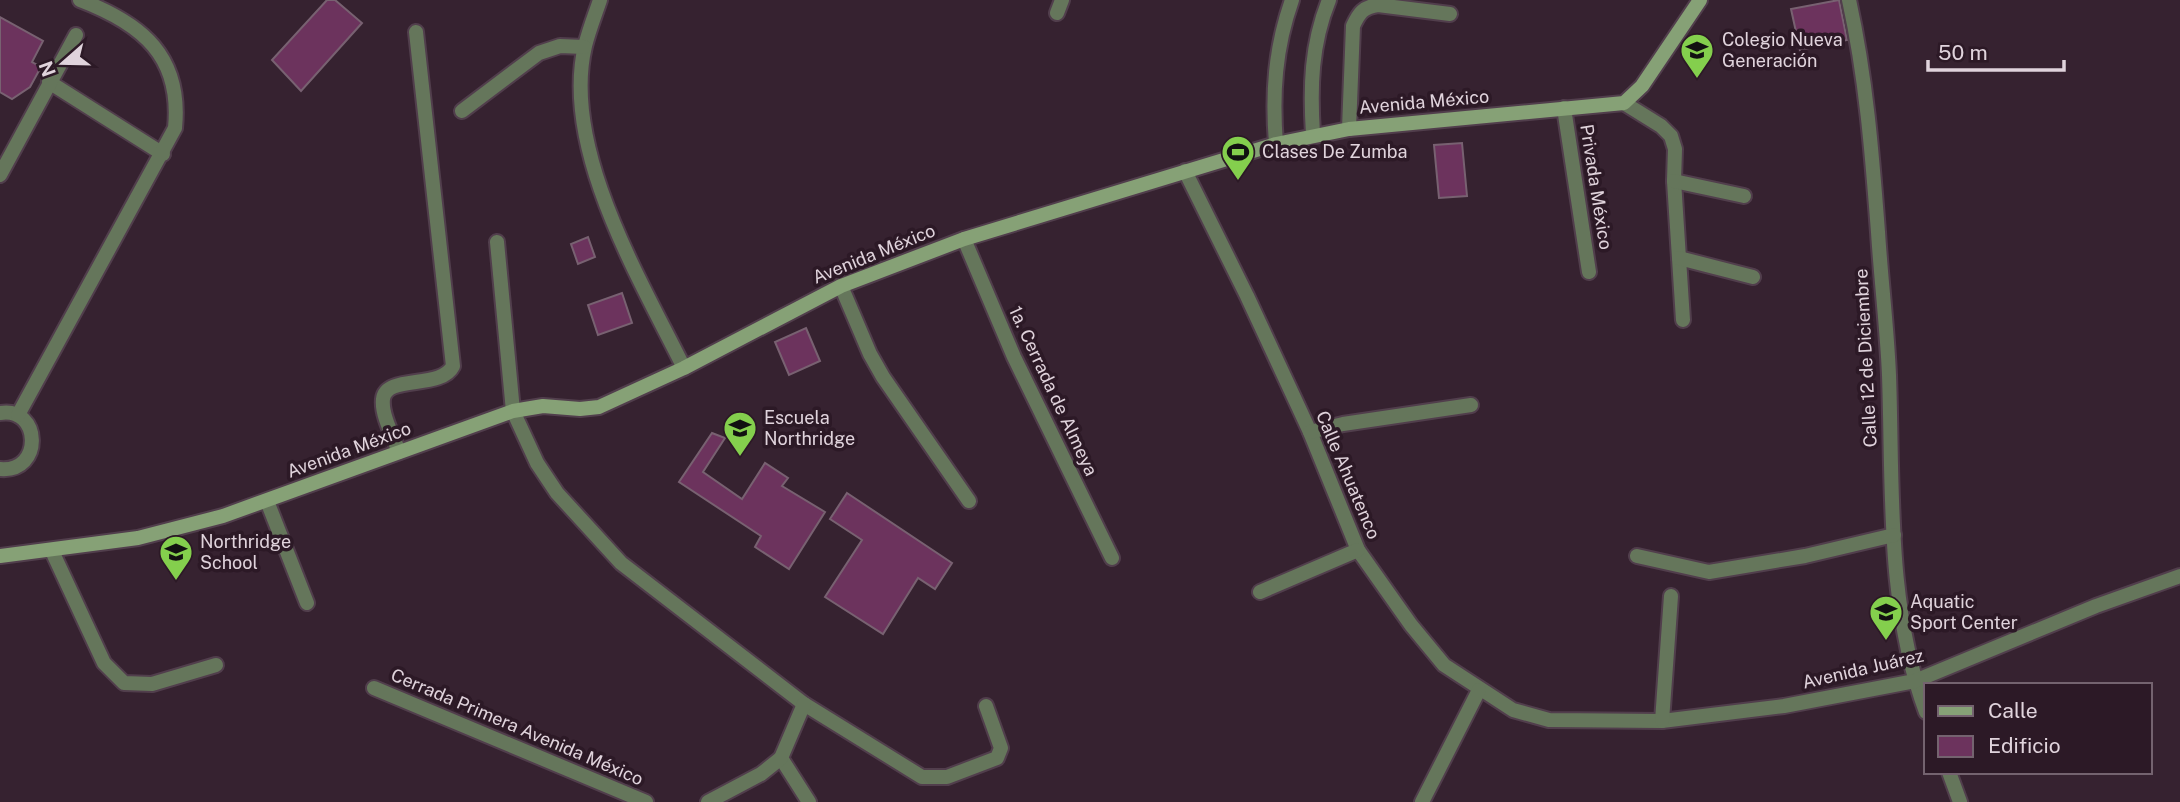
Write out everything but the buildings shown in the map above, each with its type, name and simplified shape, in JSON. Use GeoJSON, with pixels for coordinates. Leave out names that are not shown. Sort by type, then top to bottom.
{"type":"FeatureCollection","features":[{"type":"Feature","properties":{"kind":"main road"},"geometry":{"type":"LineString","coordinates":[[1624,103],[1642,86],[1700,0]]}},
{"type":"Feature","properties":{"kind":"main road","name":"Avenida México"},"geometry":{"type":"LineString","coordinates":[[0,556],[138,538],[223,516],[513,411],[543,406],[580,409],[599,407],[684,368],[841,286],[964,239],[1276,144],[1313,134],[1349,129],[1624,103]]}},
{"type":"Feature","properties":{"kind":"street"},"geometry":{"type":"LineString","coordinates":[[18,415],[175,128],[177,103],[173,78],[162,54],[146,37],[127,24],[80,0]]}},
{"type":"Feature","properties":{"kind":"street"},"geometry":{"type":"LineString","coordinates":[[600,0],[584,47],[581,87],[596,176],[611,219],[684,368]]}},
{"type":"Feature","properties":{"kind":"street"},"geometry":{"type":"LineString","coordinates":[[1276,144],[1272,102],[1274,76],[1292,0]]}},
{"type":"Feature","properties":{"kind":"street"},"geometry":{"type":"LineString","coordinates":[[1313,134],[1311,74],[1317,39],[1329,0]]}},
{"type":"Feature","properties":{"kind":"street","name":"Calle 12 de Diciembre"},"geometry":{"type":"LineString","coordinates":[[1849,0],[1863,64],[1870,128],[1889,376],[1899,610],[1915,681],[1924,706]]}},
{"type":"Feature","properties":{"kind":"street"},"geometry":{"type":"LineString","coordinates":[[1349,129],[1353,26],[1359,14],[1366,7],[1378,5],[1450,14]]}},
{"type":"Feature","properties":{"kind":"street"},"geometry":{"type":"LineString","coordinates":[[399,452],[384,411],[386,391],[396,386],[438,379],[446,376],[453,366],[416,32]]}},
{"type":"Feature","properties":{"kind":"street"},"geometry":{"type":"LineString","coordinates":[[0,175],[76,35]]}},
{"type":"Feature","properties":{"kind":"street"},"geometry":{"type":"LineString","coordinates":[[462,111],[539,53],[560,46],[584,47]]}},
{"type":"Feature","properties":{"kind":"street"},"geometry":{"type":"LineString","coordinates":[[50,82],[163,154]]}},
{"type":"Feature","properties":{"kind":"street"},"geometry":{"type":"LineString","coordinates":[[1624,103],[1671,136],[1675,149],[1674,181],[1683,320]]}},
{"type":"Feature","properties":{"kind":"street","name":"Privada México"},"geometry":{"type":"LineString","coordinates":[[1564,108],[1589,272]]}},
{"type":"Feature","properties":{"kind":"street","name":"Calle Ahuatenco"},"geometry":{"type":"LineString","coordinates":[[1185,171],[1310,432],[1358,550],[1411,625],[1444,665],[1479,690]]}},
{"type":"Feature","properties":{"kind":"street"},"geometry":{"type":"LineString","coordinates":[[1674,181],[1744,196]]}},
{"type":"Feature","properties":{"kind":"street","name":"1a. Cerrada de Almeya"},"geometry":{"type":"LineString","coordinates":[[964,239],[1014,357],[1112,558]]}},
{"type":"Feature","properties":{"kind":"street"},"geometry":{"type":"LineString","coordinates":[[497,242],[513,411],[537,463],[557,493],[621,563],[804,704],[922,776],[937,779],[991,762],[1000,753],[986,706]]}},
{"type":"Feature","properties":{"kind":"street"},"geometry":{"type":"LineString","coordinates":[[1679,258],[1753,277]]}},
{"type":"Feature","properties":{"kind":"street"},"geometry":{"type":"LineString","coordinates":[[841,286],[870,354],[883,377],[969,501]]}},
{"type":"Feature","properties":{"kind":"street"},"geometry":{"type":"LineString","coordinates":[[1310,432],[1471,405]]}},
{"type":"Feature","properties":{"kind":"street"},"geometry":{"type":"LineString","coordinates":[[0,413],[18,415],[29,425],[34,439],[31,453],[23,464],[9,470],[0,469]]}},
{"type":"Feature","properties":{"kind":"street"},"geometry":{"type":"LineString","coordinates":[[267,501],[307,603]]}},
{"type":"Feature","properties":{"kind":"street"},"geometry":{"type":"LineString","coordinates":[[1637,556],[1709,572],[1805,556],[1894,536]]}},
{"type":"Feature","properties":{"kind":"street"},"geometry":{"type":"LineString","coordinates":[[1260,592],[1358,550]]}},
{"type":"Feature","properties":{"kind":"street"},"geometry":{"type":"LineString","coordinates":[[52,551],[104,663],[124,683],[152,684],[216,665]]}},
{"type":"Feature","properties":{"kind":"street","name":"Avenida Juárez"},"geometry":{"type":"LineString","coordinates":[[1479,690],[1513,710],[1549,720],[1662,721],[1784,706],[1915,681],[2096,606],[2180,576]]}},
{"type":"Feature","properties":{"kind":"street"},"geometry":{"type":"LineString","coordinates":[[1662,721],[1671,596]]}},
{"type":"Feature","properties":{"kind":"street","name":"Cerrada Primera Avenida México"},"geometry":{"type":"LineString","coordinates":[[374,688],[646,802]]}},
{"type":"Feature","properties":{"kind":"street"},"geometry":{"type":"LineString","coordinates":[[1422,802],[1479,690]]}},
{"type":"Feature","properties":{"kind":"street"},"geometry":{"type":"LineString","coordinates":[[708,802],[761,774],[780,758],[804,704]]}},
{"type":"Feature","properties":{"kind":"street"},"geometry":{"type":"LineString","coordinates":[[780,758],[809,802]]}},
{"type":"Feature","properties":{"kind":"street"},"geometry":{"type":"LineString","coordinates":[[1950,774],[1959,802]]}},
{"type":"Feature","properties":{"kind":"place","name":"Colegio Nueva Generación"},"geometry":{"type":"Point","coordinates":[1697,80]}},
{"type":"Feature","properties":{"kind":"place","name":"Clases De Zumba"},"geometry":{"type":"Point","coordinates":[1238,182]}},
{"type":"Feature","properties":{"kind":"place","name":"Escuela Northridge"},"geometry":{"type":"Point","coordinates":[740,458]}},
{"type":"Feature","properties":{"kind":"place","name":"Northridge School"},"geometry":{"type":"Point","coordinates":[176,582]}},
{"type":"Feature","properties":{"kind":"place","name":"Aquatic Sport Center"},"geometry":{"type":"Point","coordinates":[1886,642]}}]}
